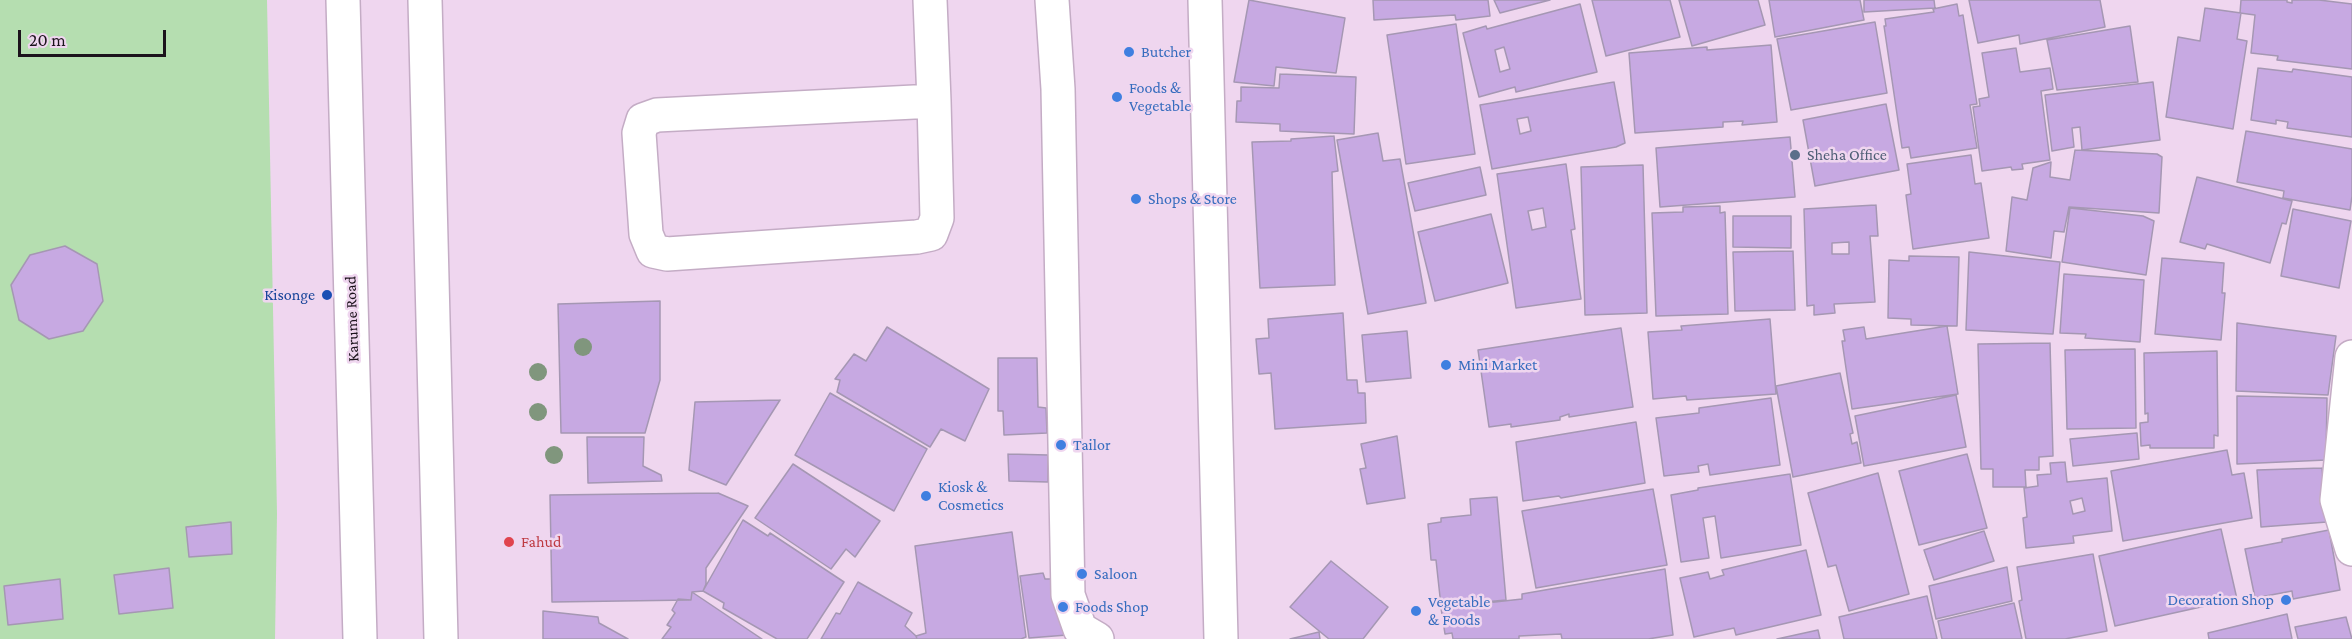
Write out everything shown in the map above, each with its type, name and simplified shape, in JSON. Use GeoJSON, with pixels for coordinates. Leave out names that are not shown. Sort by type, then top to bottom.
{"type":"FeatureCollection","features":[{"type":"Feature","properties":{"kind":"street","name":"Karume Road"},"geometry":{"type":"LineString","coordinates":[[343,0],[360,639]]}},
{"type":"Feature","properties":{"kind":"street"},"geometry":{"type":"LineString","coordinates":[[425,0],[441,639]]}},
{"type":"Feature","properties":{"kind":"street"},"geometry":{"type":"LineString","coordinates":[[930,0],[934,101],[937,218],[931,234],[917,237],[667,254],[652,251],[646,234],[639,133],[643,120],[657,115],[934,101]]}},
{"type":"Feature","properties":{"kind":"street"},"geometry":{"type":"LineString","coordinates":[[1052,0],[1058,90],[1068,595],[1080,629],[1097,639]]}},
{"type":"Feature","properties":{"kind":"street"},"geometry":{"type":"LineString","coordinates":[[1204,0],[1221,639]]}},
{"type":"Feature","properties":{"kind":"street"},"geometry":{"type":"LineString","coordinates":[[2352,357],[2337,500],[2352,549]]}},
{"type":"Feature","properties":{"kind":"green space"},"geometry":{"type":"Polygon","coordinates":[[[0,0],[267,0],[277,514],[275,639],[0,639],[0,0]]]}},
{"type":"Feature","properties":{"kind":"building"},"geometry":{"type":"Polygon","coordinates":[[[1249,0],[1345,18],[1336,73],[1276,67],[1274,86],[1234,82],[1249,0]]]}},
{"type":"Feature","properties":{"kind":"building"},"geometry":{"type":"Polygon","coordinates":[[[1373,0],[1488,0],[1490,16],[1456,20],[1455,15],[1374,20],[1373,0]]]}},
{"type":"Feature","properties":{"kind":"building"},"geometry":{"type":"Polygon","coordinates":[[[1494,0],[1550,0],[1500,13],[1494,0]]]}},
{"type":"Feature","properties":{"kind":"building"},"geometry":{"type":"Polygon","coordinates":[[[1592,0],[1670,0],[1680,37],[1606,56],[1592,0]]]}},
{"type":"Feature","properties":{"kind":"building"},"geometry":{"type":"Polygon","coordinates":[[[1679,0],[1758,0],[1765,25],[1692,46],[1679,0]]]}},
{"type":"Feature","properties":{"kind":"building"},"geometry":{"type":"Polygon","coordinates":[[[1769,0],[1860,0],[1864,20],[1775,37],[1769,0]]]}},
{"type":"Feature","properties":{"kind":"building"},"geometry":{"type":"Polygon","coordinates":[[[1864,0],[1934,0],[1935,8],[1864,12],[1864,0]]]}},
{"type":"Feature","properties":{"kind":"building"},"geometry":{"type":"Polygon","coordinates":[[[1969,0],[2100,0],[2105,27],[2020,44],[2019,35],[1978,43],[1969,0]]]}},
{"type":"Feature","properties":{"kind":"building"},"geometry":{"type":"Polygon","coordinates":[[[2241,0],[2287,0],[2292,3],[2292,0],[2319,0],[2352,4],[2352,69],[2277,60],[2278,56],[2251,53],[2255,15],[2240,13],[2241,0]]]}},
{"type":"Feature","properties":{"kind":"building"},"geometry":{"type":"Polygon","coordinates":[[[1580,4],[1597,72],[1516,92],[1515,87],[1479,97],[1463,33],[1486,26],[1487,29],[1580,4]],[[1504,47],[1495,50],[1500,72],[1510,69],[1504,47]]]}},
{"type":"Feature","properties":{"kind":"building"},"geometry":{"type":"Polygon","coordinates":[[[1957,4],[1959,16],[1963,15],[1977,104],[1970,105],[1977,148],[1911,158],[1909,147],[1902,148],[1884,26],[1886,26],[1885,19],[1934,12],[1933,9],[1957,4]]]}},
{"type":"Feature","properties":{"kind":"building"},"geometry":{"type":"Polygon","coordinates":[[[2205,8],[2241,13],[2237,39],[2247,41],[2233,129],[2166,117],[2178,37],[2200,41],[2205,8]]]}},
{"type":"Feature","properties":{"kind":"building"},"geometry":{"type":"Polygon","coordinates":[[[1875,22],[1887,93],[1791,110],[1777,39],[1875,22]]]}},
{"type":"Feature","properties":{"kind":"building"},"geometry":{"type":"Polygon","coordinates":[[[1456,24],[1475,154],[1406,164],[1387,35],[1456,24]]]}},
{"type":"Feature","properties":{"kind":"building"},"geometry":{"type":"Polygon","coordinates":[[[2130,26],[2138,82],[2057,90],[2047,40],[2130,26]]]}},
{"type":"Feature","properties":{"kind":"building"},"geometry":{"type":"Polygon","coordinates":[[[1771,45],[1777,122],[1742,125],[1743,121],[1723,122],[1723,127],[1635,133],[1629,53],[1771,45]]]}},
{"type":"Feature","properties":{"kind":"building"},"geometry":{"type":"Polygon","coordinates":[[[2016,48],[2020,72],[2050,68],[2053,89],[2041,91],[2050,160],[2022,164],[2023,169],[2012,170],[2011,167],[1982,171],[1973,107],[1980,106],[1979,99],[1989,97],[1982,53],[2016,48]]]}},
{"type":"Feature","properties":{"kind":"building"},"geometry":{"type":"Polygon","coordinates":[[[2258,68],[2292,72],[2293,69],[2352,77],[2352,137],[2287,128],[2288,122],[2276,120],[2276,124],[2251,120],[2258,68]]]}},
{"type":"Feature","properties":{"kind":"building"},"geometry":{"type":"Polygon","coordinates":[[[1280,74],[1356,77],[1354,134],[1280,131],[1280,124],[1236,122],[1237,101],[1241,101],[1241,87],[1279,88],[1280,74]]]}},
{"type":"Feature","properties":{"kind":"building"},"geometry":{"type":"Polygon","coordinates":[[[1614,82],[1625,143],[1616,147],[1492,169],[1480,105],[1614,82]],[[1528,117],[1517,119],[1520,134],[1531,131],[1528,117]]]}},
{"type":"Feature","properties":{"kind":"building"},"geometry":{"type":"Polygon","coordinates":[[[2153,82],[2160,140],[2082,150],[2080,127],[2072,128],[2074,147],[2052,151],[2045,95],[2153,82]]]}},
{"type":"Feature","properties":{"kind":"building"},"geometry":{"type":"Polygon","coordinates":[[[1886,104],[1899,170],[1815,186],[1803,120],[1886,104]]]}},
{"type":"Feature","properties":{"kind":"building"},"geometry":{"type":"Polygon","coordinates":[[[2246,131],[2352,149],[2350,210],[2283,198],[2284,191],[2237,182],[2246,131]]]}},
{"type":"Feature","properties":{"kind":"building"},"geometry":{"type":"Polygon","coordinates":[[[1378,133],[1383,161],[1400,159],[1426,303],[1368,314],[1337,140],[1378,133]]]}},
{"type":"Feature","properties":{"kind":"building"},"geometry":{"type":"Polygon","coordinates":[[[1334,136],[1338,171],[1332,172],[1335,285],[1260,288],[1252,142],[1291,141],[1291,139],[1334,136]]]}},
{"type":"Feature","properties":{"kind":"building"},"geometry":{"type":"Polygon","coordinates":[[[1790,137],[1795,197],[1660,207],[1656,148],[1790,137]]]}},
{"type":"Feature","properties":{"kind":"building"},"geometry":{"type":"Polygon","coordinates":[[[2075,150],[2157,154],[2162,157],[2159,213],[2069,207],[2064,232],[2054,231],[2051,258],[2006,251],[2012,197],[2027,200],[2033,168],[2051,162],[2050,177],[2070,180],[2075,150]]]}},
{"type":"Feature","properties":{"kind":"building"},"geometry":{"type":"Polygon","coordinates":[[[1971,155],[1975,184],[1981,183],[1989,238],[1913,249],[1906,195],[1911,194],[1907,164],[1971,155]]]}},
{"type":"Feature","properties":{"kind":"building"},"geometry":{"type":"Polygon","coordinates":[[[1566,164],[1575,229],[1571,230],[1581,299],[1516,308],[1497,174],[1566,164]],[[1543,208],[1528,211],[1532,230],[1546,227],[1543,208]]]}},
{"type":"Feature","properties":{"kind":"building"},"geometry":{"type":"Polygon","coordinates":[[[1643,165],[1647,313],[1585,315],[1581,167],[1643,165]]]}},
{"type":"Feature","properties":{"kind":"building"},"geometry":{"type":"Polygon","coordinates":[[[1480,167],[1486,195],[1415,211],[1408,183],[1480,167]]]}},
{"type":"Feature","properties":{"kind":"building"},"geometry":{"type":"Polygon","coordinates":[[[2197,177],[2292,201],[2286,224],[2282,223],[2270,263],[2207,244],[2205,249],[2180,242],[2197,177]]]}},
{"type":"Feature","properties":{"kind":"building"},"geometry":{"type":"Polygon","coordinates":[[[1876,205],[1878,236],[1870,236],[1875,302],[1834,304],[1835,313],[1814,315],[1814,305],[1807,306],[1804,209],[1876,205]],[[1849,242],[1832,243],[1832,254],[1849,254],[1849,242]]]}},
{"type":"Feature","properties":{"kind":"building"},"geometry":{"type":"Polygon","coordinates":[[[1720,206],[1720,213],[1725,212],[1728,314],[1656,316],[1652,213],[1683,212],[1683,207],[1720,206]]]}},
{"type":"Feature","properties":{"kind":"building"},"geometry":{"type":"Polygon","coordinates":[[[2070,208],[2143,216],[2154,221],[2146,275],[2062,262],[2070,208]]]}},
{"type":"Feature","properties":{"kind":"building"},"geometry":{"type":"Polygon","coordinates":[[[2293,209],[2351,221],[2339,288],[2281,276],[2293,209]]]}},
{"type":"Feature","properties":{"kind":"building"},"geometry":{"type":"Polygon","coordinates":[[[1491,214],[1508,283],[1435,301],[1418,232],[1491,214]]]}},
{"type":"Feature","properties":{"kind":"building"},"geometry":{"type":"Polygon","coordinates":[[[1733,216],[1791,216],[1791,248],[1733,247],[1733,216]]]}},
{"type":"Feature","properties":{"kind":"building"},"geometry":{"type":"Polygon","coordinates":[[[65,246],[97,264],[103,301],[83,331],[49,339],[19,320],[11,285],[30,255],[65,246]]]}},
{"type":"Feature","properties":{"kind":"building"},"geometry":{"type":"Polygon","coordinates":[[[1793,251],[1795,310],[1735,311],[1733,252],[1793,251]]]}},
{"type":"Feature","properties":{"kind":"building"},"geometry":{"type":"Polygon","coordinates":[[[1969,252],[2060,262],[2053,334],[1966,330],[1969,252]]]}},
{"type":"Feature","properties":{"kind":"building"},"geometry":{"type":"Polygon","coordinates":[[[1909,256],[1959,257],[1957,326],[1911,325],[1911,319],[1888,318],[1889,260],[1909,261],[1909,256]]]}},
{"type":"Feature","properties":{"kind":"building"},"geometry":{"type":"Polygon","coordinates":[[[2162,258],[2224,263],[2222,293],[2225,293],[2221,340],[2155,334],[2162,258]]]}},
{"type":"Feature","properties":{"kind":"building"},"geometry":{"type":"Polygon","coordinates":[[[2064,274],[2144,280],[2140,342],[2085,338],[2086,334],[2060,333],[2064,274]]]}},
{"type":"Feature","properties":{"kind":"building"},"geometry":{"type":"Polygon","coordinates":[[[660,301],[660,380],[645,433],[561,433],[558,304],[660,301]]]}},
{"type":"Feature","properties":{"kind":"building"},"geometry":{"type":"Polygon","coordinates":[[[1343,313],[1347,380],[1357,380],[1358,393],[1365,393],[1366,423],[1275,429],[1271,373],[1259,374],[1256,339],[1269,338],[1268,319],[1343,313]]]}},
{"type":"Feature","properties":{"kind":"building"},"geometry":{"type":"Polygon","coordinates":[[[1770,319],[1776,394],[1687,400],[1686,396],[1653,399],[1648,332],[1682,330],[1681,326],[1770,319]]]}},
{"type":"Feature","properties":{"kind":"building"},"geometry":{"type":"Polygon","coordinates":[[[2237,323],[2336,336],[2328,395],[2236,391],[2237,323]]]}},
{"type":"Feature","properties":{"kind":"building"},"geometry":{"type":"Polygon","coordinates":[[[1947,326],[1958,394],[1852,409],[1842,341],[1845,341],[1843,330],[1864,327],[1866,339],[1947,326]]]}},
{"type":"Feature","properties":{"kind":"building"},"geometry":{"type":"Polygon","coordinates":[[[887,327],[989,389],[965,441],[941,429],[930,447],[837,392],[840,380],[835,379],[854,354],[866,361],[887,327]]]}},
{"type":"Feature","properties":{"kind":"building"},"geometry":{"type":"Polygon","coordinates":[[[1621,328],[1633,407],[1569,417],[1569,414],[1560,417],[1560,420],[1511,427],[1511,424],[1489,427],[1478,350],[1621,328]]]}},
{"type":"Feature","properties":{"kind":"building"},"geometry":{"type":"Polygon","coordinates":[[[1407,331],[1411,378],[1366,382],[1362,335],[1407,331]]]}},
{"type":"Feature","properties":{"kind":"building"},"geometry":{"type":"Polygon","coordinates":[[[2050,343],[2053,456],[2039,457],[2039,470],[2025,470],[2026,487],[1993,487],[1993,469],[1981,469],[1978,344],[2050,343]]]}},
{"type":"Feature","properties":{"kind":"building"},"geometry":{"type":"Polygon","coordinates":[[[2135,349],[2136,428],[2067,429],[2065,350],[2135,349]]]}},
{"type":"Feature","properties":{"kind":"building"},"geometry":{"type":"Polygon","coordinates":[[[2217,351],[2218,436],[2214,435],[2214,448],[2141,446],[2140,423],[2148,422],[2148,413],[2145,414],[2144,353],[2217,351]]]}},
{"type":"Feature","properties":{"kind":"building"},"geometry":{"type":"Polygon","coordinates":[[[998,358],[1037,358],[1038,407],[1046,408],[1047,433],[1004,435],[1003,411],[998,411],[998,358]]]}},
{"type":"Feature","properties":{"kind":"building"},"geometry":{"type":"Polygon","coordinates":[[[1840,373],[1853,433],[1850,434],[1852,444],[1857,442],[1861,463],[1793,477],[1776,386],[1840,373]]]}},
{"type":"Feature","properties":{"kind":"building"},"geometry":{"type":"Polygon","coordinates":[[[830,393],[927,449],[894,511],[795,455],[830,393]]]}},
{"type":"Feature","properties":{"kind":"building"},"geometry":{"type":"Polygon","coordinates":[[[1956,395],[1966,447],[1864,466],[1855,416],[1956,395]]]}},
{"type":"Feature","properties":{"kind":"building"},"geometry":{"type":"Polygon","coordinates":[[[2237,396],[2327,398],[2326,460],[2237,464],[2237,396]]]}},
{"type":"Feature","properties":{"kind":"building"},"geometry":{"type":"Polygon","coordinates":[[[1771,398],[1780,465],[1710,475],[1708,464],[1698,466],[1699,472],[1664,476],[1656,418],[1699,413],[1699,408],[1771,398]]]}},
{"type":"Feature","properties":{"kind":"building"},"geometry":{"type":"Polygon","coordinates":[[[780,400],[726,485],[689,470],[695,402],[780,400]]]}},
{"type":"Feature","properties":{"kind":"building"},"geometry":{"type":"Polygon","coordinates":[[[1636,422],[1645,483],[1561,498],[1559,496],[1523,501],[1516,442],[1636,422]]]}},
{"type":"Feature","properties":{"kind":"building"},"geometry":{"type":"Polygon","coordinates":[[[2137,433],[2139,459],[2073,466],[2070,439],[2137,433]]]}},
{"type":"Feature","properties":{"kind":"building"},"geometry":{"type":"Polygon","coordinates":[[[1397,436],[1405,498],[1367,504],[1360,469],[1366,468],[1361,444],[1397,436]]]}},
{"type":"Feature","properties":{"kind":"building"},"geometry":{"type":"Polygon","coordinates":[[[587,437],[644,437],[643,466],[661,475],[662,481],[588,483],[587,437]]]}},
{"type":"Feature","properties":{"kind":"building"},"geometry":{"type":"Polygon","coordinates":[[[2227,450],[2232,475],[2244,473],[2252,518],[2123,541],[2111,471],[2227,450]]]}},
{"type":"Feature","properties":{"kind":"building"},"geometry":{"type":"Polygon","coordinates":[[[1008,454],[1048,455],[1048,482],[1009,481],[1008,454]]]}},
{"type":"Feature","properties":{"kind":"building"},"geometry":{"type":"Polygon","coordinates":[[[1967,454],[1987,528],[1919,545],[1899,471],[1967,454]]]}},
{"type":"Feature","properties":{"kind":"building"},"geometry":{"type":"Polygon","coordinates":[[[2065,462],[2067,482],[2107,478],[2112,531],[2073,536],[2074,543],[2026,548],[2023,518],[2027,517],[2024,488],[2038,486],[2037,475],[2051,474],[2050,463],[2065,462]],[[2082,498],[2070,501],[2073,514],[2085,511],[2082,498]]]}},
{"type":"Feature","properties":{"kind":"building"},"geometry":{"type":"Polygon","coordinates":[[[793,464],[880,521],[855,557],[846,549],[831,569],[755,518],[793,464]]]}},
{"type":"Feature","properties":{"kind":"building"},"geometry":{"type":"Polygon","coordinates":[[[2322,468],[2327,522],[2261,527],[2257,470],[2322,468]]]}},
{"type":"Feature","properties":{"kind":"building"},"geometry":{"type":"Polygon","coordinates":[[[1878,473],[1909,594],[1849,611],[1836,565],[1828,567],[1808,493],[1878,473]]]}},
{"type":"Feature","properties":{"kind":"building"},"geometry":{"type":"Polygon","coordinates":[[[1790,474],[1801,545],[1721,558],[1715,516],[1703,518],[1709,558],[1681,562],[1671,495],[1698,490],[1698,488],[1790,474]]]}},
{"type":"Feature","properties":{"kind":"building"},"geometry":{"type":"Polygon","coordinates":[[[1653,489],[1667,565],[1536,588],[1522,511],[1653,489]]]}},
{"type":"Feature","properties":{"kind":"building"},"geometry":{"type":"Polygon","coordinates":[[[718,493],[748,506],[706,568],[706,584],[703,591],[692,592],[691,600],[552,602],[550,495],[718,493]]]}},
{"type":"Feature","properties":{"kind":"building"},"geometry":{"type":"Polygon","coordinates":[[[1497,497],[1506,600],[1441,606],[1436,560],[1431,560],[1428,524],[1441,522],[1441,518],[1471,515],[1470,499],[1497,497]]]}},
{"type":"Feature","properties":{"kind":"building"},"geometry":{"type":"Polygon","coordinates":[[[743,520],[768,536],[770,533],[844,582],[807,639],[777,639],[723,608],[724,603],[703,591],[743,520]]]}},
{"type":"Feature","properties":{"kind":"building"},"geometry":{"type":"Polygon","coordinates":[[[231,522],[232,554],[189,557],[186,527],[231,522]]]}},
{"type":"Feature","properties":{"kind":"building"},"geometry":{"type":"Polygon","coordinates":[[[2221,529],[2237,599],[2115,626],[2099,556],[2221,529]]]}},
{"type":"Feature","properties":{"kind":"building"},"geometry":{"type":"Polygon","coordinates":[[[2329,530],[2340,590],[2293,599],[2292,591],[2255,598],[2245,549],[2329,530]]]}},
{"type":"Feature","properties":{"kind":"building"},"geometry":{"type":"Polygon","coordinates":[[[1984,531],[1994,561],[1934,580],[1924,550],[1984,531]]]}},
{"type":"Feature","properties":{"kind":"building"},"geometry":{"type":"Polygon","coordinates":[[[1012,532],[1026,637],[1021,639],[917,639],[916,636],[926,633],[915,546],[1012,532]]]}},
{"type":"Feature","properties":{"kind":"building"},"geometry":{"type":"Polygon","coordinates":[[[1806,550],[1821,615],[1736,635],[1734,628],[1694,637],[1680,578],[1708,572],[1710,579],[1724,575],[1722,570],[1806,550]]]}},
{"type":"Feature","properties":{"kind":"building"},"geometry":{"type":"Polygon","coordinates":[[[2093,554],[2107,631],[2065,639],[2026,639],[2019,601],[2022,600],[2017,567],[2093,554]]]}},
{"type":"Feature","properties":{"kind":"building"},"geometry":{"type":"Polygon","coordinates":[[[1331,561],[1388,607],[1363,639],[1329,639],[1290,607],[1331,561]]]}},
{"type":"Feature","properties":{"kind":"building"},"geometry":{"type":"Polygon","coordinates":[[[2007,567],[2012,601],[1936,619],[1929,586],[2007,567]]]}},
{"type":"Feature","properties":{"kind":"building"},"geometry":{"type":"Polygon","coordinates":[[[169,568],[173,608],[119,614],[114,575],[169,568]]]}},
{"type":"Feature","properties":{"kind":"building"},"geometry":{"type":"Polygon","coordinates":[[[1665,569],[1673,635],[1648,639],[1562,639],[1561,634],[1519,636],[1519,639],[1453,639],[1452,633],[1445,634],[1441,608],[1522,599],[1522,594],[1665,569]]]}},
{"type":"Feature","properties":{"kind":"building"},"geometry":{"type":"Polygon","coordinates":[[[1043,573],[1045,579],[1051,579],[1056,610],[1063,609],[1067,635],[1029,638],[1020,576],[1043,573]]]}},
{"type":"Feature","properties":{"kind":"building"},"geometry":{"type":"Polygon","coordinates":[[[60,579],[63,619],[8,625],[4,586],[60,579]]]}},
{"type":"Feature","properties":{"kind":"building"},"geometry":{"type":"Polygon","coordinates":[[[858,582],[912,613],[905,626],[917,639],[821,639],[836,613],[840,614],[858,582]]]}},
{"type":"Feature","properties":{"kind":"building"},"geometry":{"type":"Polygon","coordinates":[[[692,592],[762,639],[662,639],[671,627],[667,625],[675,613],[672,610],[678,599],[691,600],[692,592]]]}},
{"type":"Feature","properties":{"kind":"building"},"geometry":{"type":"Polygon","coordinates":[[[1927,596],[1937,639],[1844,639],[1839,617],[1927,596]]]}},
{"type":"Feature","properties":{"kind":"building"},"geometry":{"type":"Polygon","coordinates":[[[2014,603],[2022,639],[1942,639],[1938,621],[2014,603]]]}},
{"type":"Feature","properties":{"kind":"building"},"geometry":{"type":"Polygon","coordinates":[[[543,611],[598,617],[599,623],[628,639],[543,639],[543,611]]]}},
{"type":"Feature","properties":{"kind":"building"},"geometry":{"type":"Polygon","coordinates":[[[2287,614],[2292,639],[2209,639],[2208,633],[2287,614]]]}},
{"type":"Feature","properties":{"kind":"building"},"geometry":{"type":"Polygon","coordinates":[[[2346,617],[2352,639],[2298,639],[2295,627],[2346,617]]]}},
{"type":"Feature","properties":{"kind":"building"},"geometry":{"type":"Polygon","coordinates":[[[1818,630],[1820,639],[1777,639],[1818,630]]]}},
{"type":"Feature","properties":{"kind":"building"},"geometry":{"type":"Polygon","coordinates":[[[1319,632],[1320,639],[1290,639],[1319,632]]]}},
{"type":"Feature","properties":{"kind":"place","name":"Butcher"},"geometry":{"type":"Point","coordinates":[1129,52]}},
{"type":"Feature","properties":{"kind":"place","name":"Foods & Vegetable"},"geometry":{"type":"Point","coordinates":[1117,97]}},
{"type":"Feature","properties":{"kind":"place","name":"Sheha Office"},"geometry":{"type":"Point","coordinates":[1795,155]}},
{"type":"Feature","properties":{"kind":"place","name":"Shops & Store"},"geometry":{"type":"Point","coordinates":[1136,199]}},
{"type":"Feature","properties":{"kind":"place","name":"Kisonge"},"geometry":{"type":"Point","coordinates":[327,295]}},
{"type":"Feature","properties":{"kind":"place","name":"Mini Market"},"geometry":{"type":"Point","coordinates":[1446,365]}},
{"type":"Feature","properties":{"kind":"place","name":"Tailor"},"geometry":{"type":"Point","coordinates":[1061,445]}},
{"type":"Feature","properties":{"kind":"place","name":"Kiosk & Cosmetics"},"geometry":{"type":"Point","coordinates":[926,496]}},
{"type":"Feature","properties":{"kind":"place","name":"Fahud"},"geometry":{"type":"Point","coordinates":[509,542]}},
{"type":"Feature","properties":{"kind":"place","name":"Saloon"},"geometry":{"type":"Point","coordinates":[1082,574]}},
{"type":"Feature","properties":{"kind":"place","name":"Decoration Shop"},"geometry":{"type":"Point","coordinates":[2286,600]}},
{"type":"Feature","properties":{"kind":"place","name":"Foods Shop"},"geometry":{"type":"Point","coordinates":[1063,607]}},
{"type":"Feature","properties":{"kind":"place","name":"Vegetable & Foods"},"geometry":{"type":"Point","coordinates":[1416,611]}}]}
